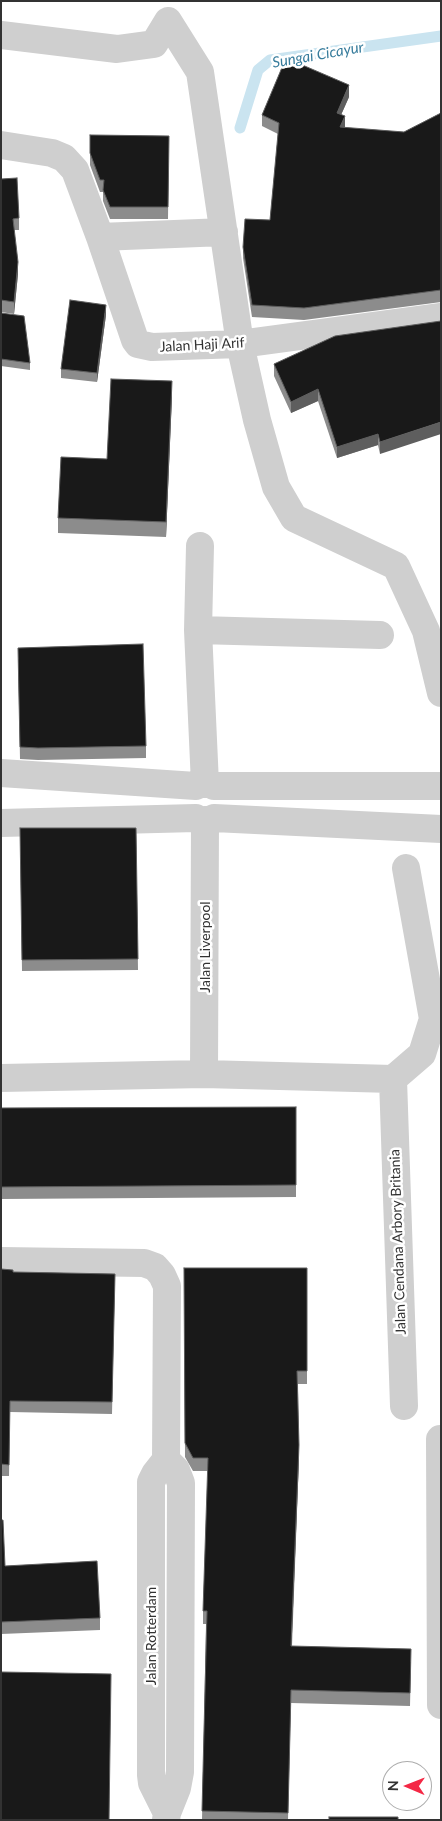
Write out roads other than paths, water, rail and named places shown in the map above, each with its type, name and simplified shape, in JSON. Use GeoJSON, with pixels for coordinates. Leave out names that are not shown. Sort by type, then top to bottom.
{"type":"FeatureCollection","features":[{"type":"Feature","properties":{"kind":"street"},"geometry":{"type":"LineString","coordinates":[[1,35],[117,49],[154,44],[168,11]]}},
{"type":"Feature","properties":{"kind":"street"},"geometry":{"type":"LineString","coordinates":[[168,11],[200,72],[240,344],[257,420],[276,487],[294,518],[396,566],[426,632],[441,693]]}},
{"type":"Feature","properties":{"kind":"street","name":"Jalan Haji Arif"},"geometry":{"type":"LineString","coordinates":[[1,145],[64,158],[75,170],[138,344],[152,347],[240,344],[441,317]]}},
{"type":"Feature","properties":{"kind":"street"},"geometry":{"type":"LineString","coordinates":[[100,237],[224,232]]}},
{"type":"Feature","properties":{"kind":"street"},"geometry":{"type":"LineString","coordinates":[[200,546],[198,630],[205,785]]}},
{"type":"Feature","properties":{"kind":"street"},"geometry":{"type":"LineString","coordinates":[[198,630],[380,635]]}},
{"type":"Feature","properties":{"kind":"street"},"geometry":{"type":"LineString","coordinates":[[1,773],[205,785],[441,786]]}},
{"type":"Feature","properties":{"kind":"street","name":"Jalan Liverpool"},"geometry":{"type":"LineString","coordinates":[[204,1074],[205,819],[221,811],[223,802],[220,792],[205,785]]}},
{"type":"Feature","properties":{"kind":"street"},"geometry":{"type":"LineString","coordinates":[[1,823],[205,819],[441,829]]}},
{"type":"Feature","properties":{"kind":"street"},"geometry":{"type":"LineString","coordinates":[[1,1078],[204,1074],[393,1079],[422,1054],[433,1019],[406,868]]}},
{"type":"Feature","properties":{"kind":"street","name":"Jalan Cendana Arbory Britania"},"geometry":{"type":"LineString","coordinates":[[393,1079],[404,1406]]}},
{"type":"Feature","properties":{"kind":"street","name":"Jalan Rotterdam"},"geometry":{"type":"LineString","coordinates":[[1,1261],[144,1263],[155,1267],[168,1286],[166,1460],[151,1482],[151,1775],[152,1783],[166,1816]]}},
{"type":"Feature","properties":{"kind":"street"},"geometry":{"type":"LineString","coordinates":[[440,1439],[441,1705]]}},
{"type":"Feature","properties":{"kind":"waterway","name":"Sungai Cicayur"},"geometry":{"type":"LineString","coordinates":[[240,128],[258,70],[270,60],[441,36]]}}]}
